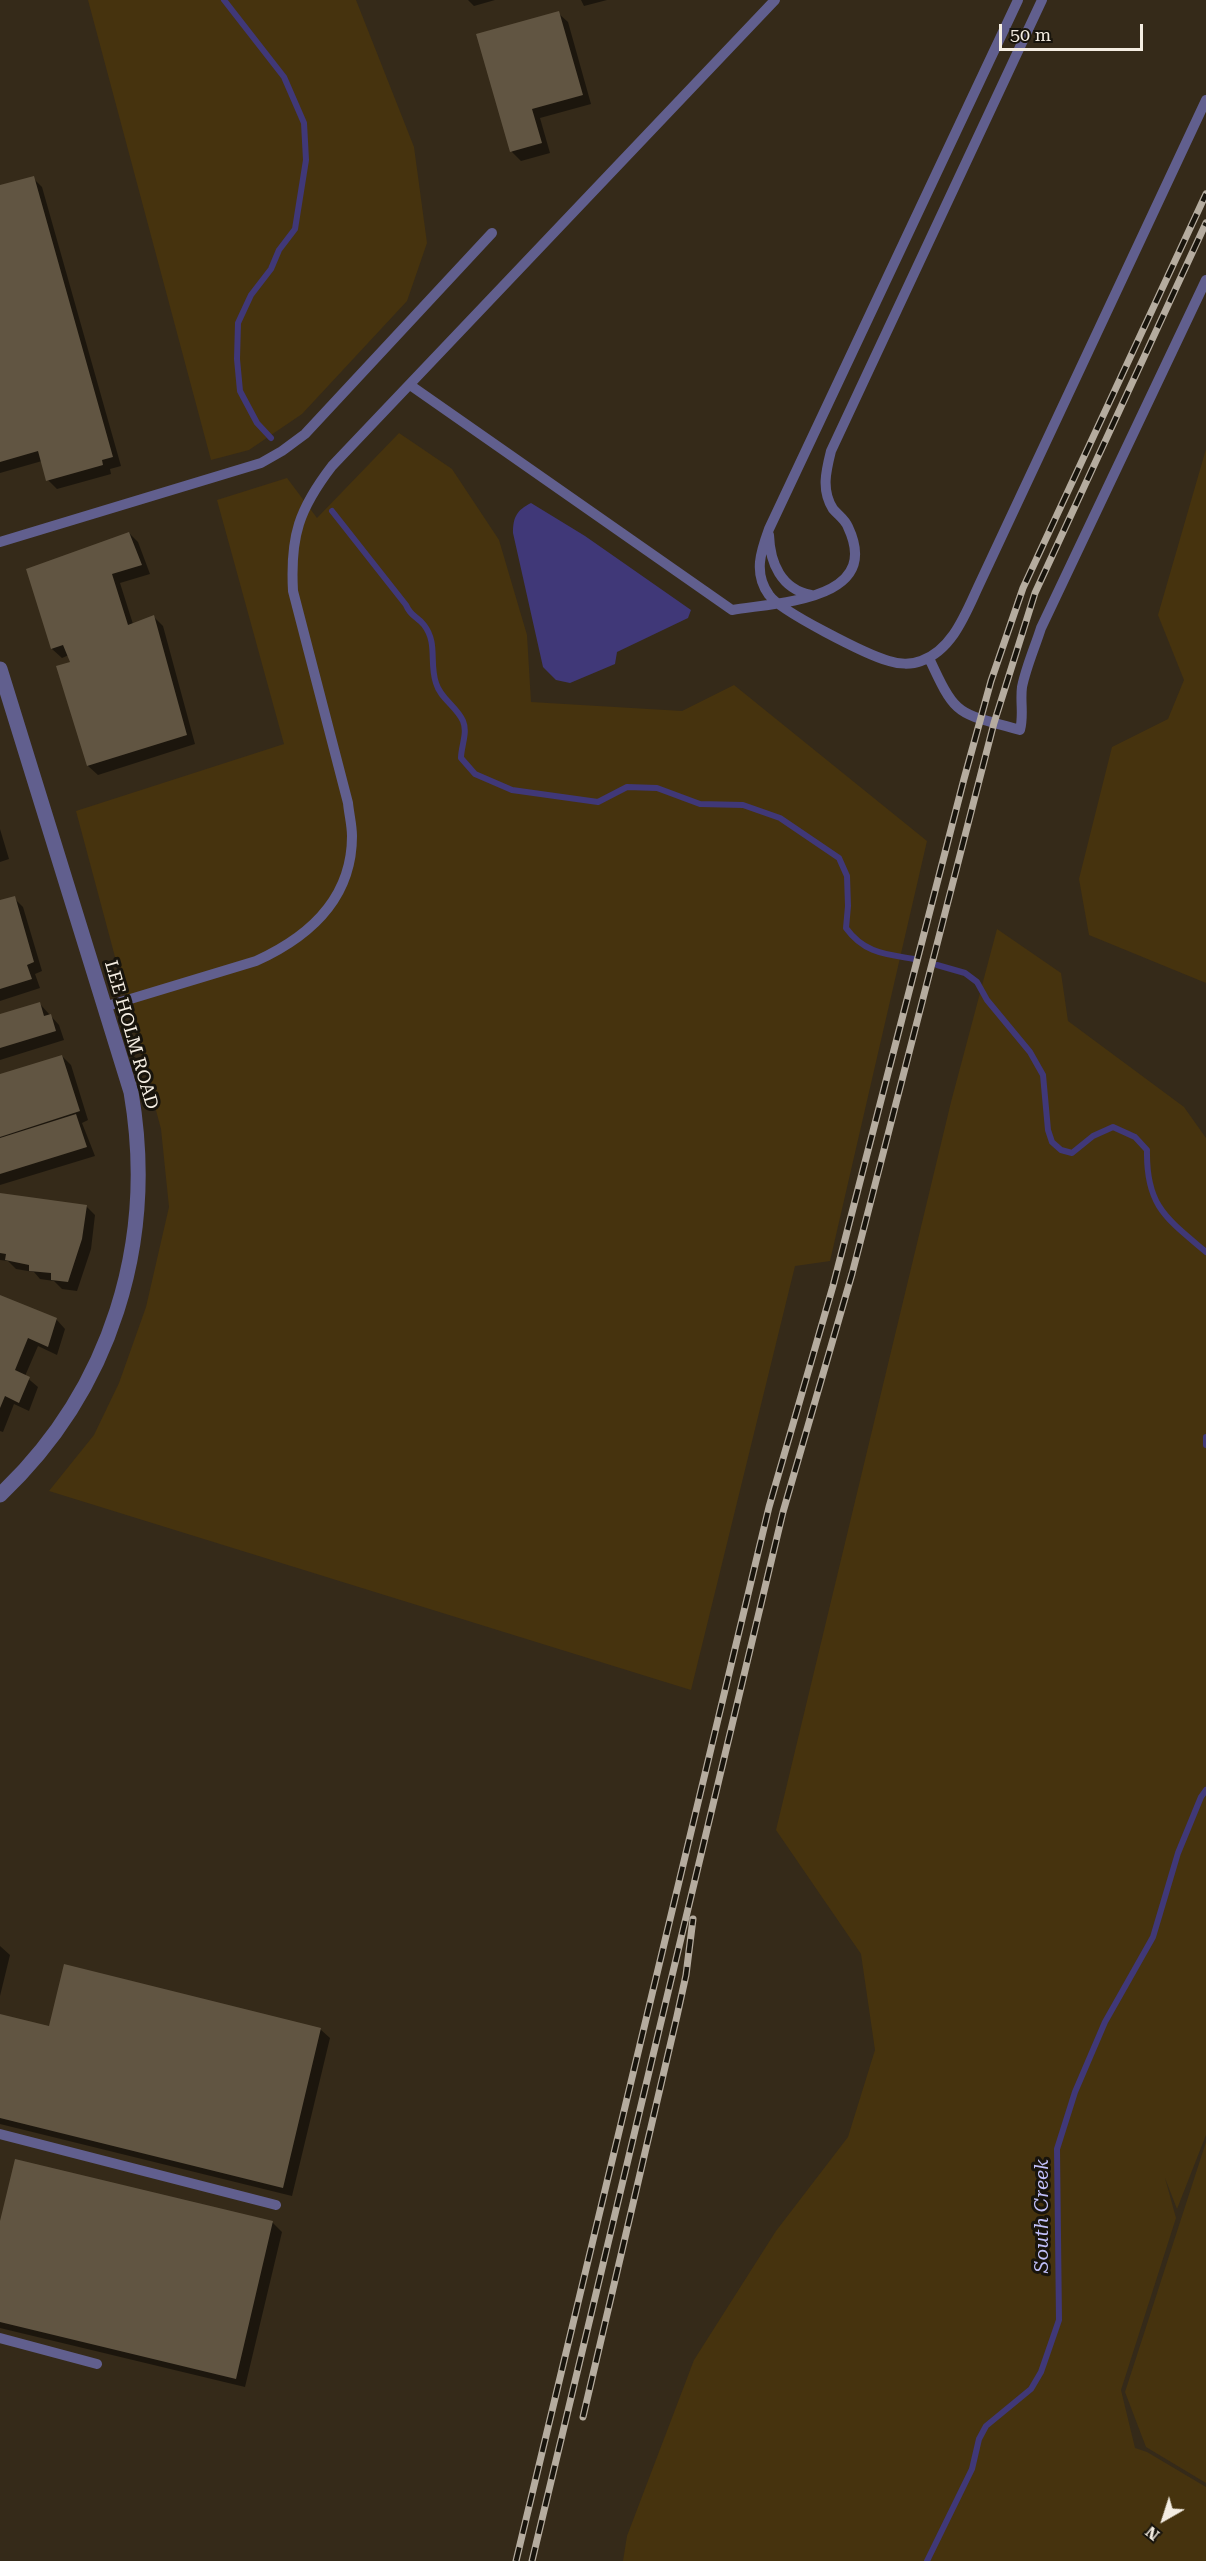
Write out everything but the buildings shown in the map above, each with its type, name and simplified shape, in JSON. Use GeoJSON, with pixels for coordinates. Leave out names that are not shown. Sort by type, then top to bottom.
{"type":"FeatureCollection","features":[{"type":"Feature","properties":{"kind":"street","name":"LEE HOLM ROAD"},"geometry":{"type":"LineString","coordinates":[[0,669],[130,1092],[135,1120],[135,1217],[128,1271],[112,1329],[77,1402],[48,1445],[0,1495]]}},
{"type":"Feature","properties":{"kind":"lane"},"geometry":{"type":"LineString","coordinates":[[104,1007],[256,961],[276,952],[297,940],[318,921],[333,902],[343,881],[352,836],[348,803],[293,591],[292,564],[295,534],[303,509],[326,472],[775,0]]}},
{"type":"Feature","properties":{"kind":"lane"},"geometry":{"type":"LineString","coordinates":[[1018,0],[769,529],[759,563],[761,579],[768,594],[775,602],[792,614],[889,662],[919,662],[929,658],[941,650],[953,636],[1206,100]]}},
{"type":"Feature","properties":{"kind":"lane"},"geometry":{"type":"LineString","coordinates":[[410,385],[732,609],[823,594],[837,587],[848,575],[855,558],[854,540],[846,523],[833,508],[826,492],[825,476],[831,451],[1042,0]]}},
{"type":"Feature","properties":{"kind":"lane"},"geometry":{"type":"LineString","coordinates":[[0,542],[261,463],[282,451],[305,434],[492,233]]}},
{"type":"Feature","properties":{"kind":"lane"},"geometry":{"type":"LineString","coordinates":[[929,658],[944,691],[956,709],[967,716],[1020,730],[1023,717],[1022,687],[1041,628],[1206,280]]}},
{"type":"Feature","properties":{"kind":"lane"},"geometry":{"type":"LineString","coordinates":[[769,529],[770,554],[775,568],[784,581],[794,589],[809,595],[823,594]]}},
{"type":"Feature","properties":{"kind":"lane"},"geometry":{"type":"LineString","coordinates":[[0,2134],[276,2205]]}},
{"type":"Feature","properties":{"kind":"lane"},"geometry":{"type":"LineString","coordinates":[[0,2338],[98,2364]]}},
{"type":"Feature","properties":{"kind":"shaded area"},"geometry":{"type":"Polygon","coordinates":[[[88,0],[356,0],[414,147],[427,243],[407,301],[302,414],[249,450],[211,460],[88,0]]]}},
{"type":"Feature","properties":{"kind":"shaded area"},"geometry":{"type":"Polygon","coordinates":[[[399,433],[452,469],[499,540],[527,635],[531,702],[682,711],[734,685],[927,841],[830,1261],[795,1266],[691,1690],[49,1491],[94,1435],[119,1383],[146,1307],[169,1207],[161,1129],[76,811],[284,744],[217,500],[287,478],[317,518],[399,433]]]}},
{"type":"Feature","properties":{"kind":"shaded area"},"geometry":{"type":"Polygon","coordinates":[[[1206,449],[1206,983],[1089,935],[1079,879],[1112,747],[1168,719],[1184,680],[1158,615],[1206,449]]]}},
{"type":"Feature","properties":{"kind":"shaded area"},"geometry":{"type":"Polygon","coordinates":[[[531,503],[585,536],[691,610],[688,618],[617,652],[615,664],[570,683],[556,680],[543,667],[513,533],[517,515],[522,508],[531,503]]]}},
{"type":"Feature","properties":{"kind":"shaded area"},"geometry":{"type":"Polygon","coordinates":[[[997,929],[1061,973],[1068,1021],[1184,1107],[1206,1138],[1206,2135],[1177,2209],[1165,2178],[1176,2218],[1121,2390],[1135,2448],[1147,2452],[1206,2487],[1206,2561],[623,2561],[627,2536],[694,2360],[776,2231],[848,2137],[875,2050],[861,1954],[776,1830],[951,1102],[997,929]]]}},
{"type":"Feature","properties":{"kind":"shaded area"},"geometry":{"type":"Polygon","coordinates":[[[1206,2142],[1206,2483],[1146,2447],[1125,2392],[1206,2142]]]}},
{"type":"Feature","properties":{"kind":"waterway"},"geometry":{"type":"LineString","coordinates":[[224,0],[284,77],[304,123],[306,160],[295,229],[279,250],[271,269],[251,295],[238,323],[237,359],[240,391],[257,423],[271,438]]}},
{"type":"Feature","properties":{"kind":"waterway"},"geometry":{"type":"LineString","coordinates":[[332,511],[428,632],[431,639],[436,683],[463,721],[465,735],[461,758],[475,774],[512,790],[598,802],[627,787],[657,788],[700,804],[743,805],[780,818],[839,858],[847,876],[846,928],[853,936],[860,943],[876,951],[914,959]]}},
{"type":"Feature","properties":{"kind":"waterway"},"geometry":{"type":"LineString","coordinates":[[937,965],[965,973],[977,982],[987,1000],[1030,1052],[1043,1075],[1048,1130],[1052,1142],[1061,1150],[1072,1153],[1093,1136],[1113,1127],[1135,1137],[1147,1150],[1150,1185],[1161,1209],[1169,1220],[1206,1252]]}},
{"type":"Feature","properties":{"kind":"waterway"},"geometry":{"type":"LineString","coordinates":[[1206,1437],[1206,1445]]}},
{"type":"Feature","properties":{"kind":"waterway","name":"South Creek"},"geometry":{"type":"LineString","coordinates":[[927,2561],[972,2469],[979,2439],[986,2426],[1031,2389],[1041,2372],[1059,2320],[1057,2149],[1075,2092],[1105,2022],[1153,1937],[1178,1853],[1206,1790]]}},
{"type":"Feature","properties":{"kind":"railway"},"geometry":{"type":"LineString","coordinates":[[516,2561],[769,1507],[833,1286],[991,681],[1023,588],[1206,194]]}},
{"type":"Feature","properties":{"kind":"railway"},"geometry":{"type":"LineString","coordinates":[[532,2561],[783,1512],[852,1274],[994,723],[1035,593],[1206,223]]}},
{"type":"Feature","properties":{"kind":"railway"},"geometry":{"type":"LineString","coordinates":[[583,2417],[677,2016],[686,1975],[693,1919]]}}]}
